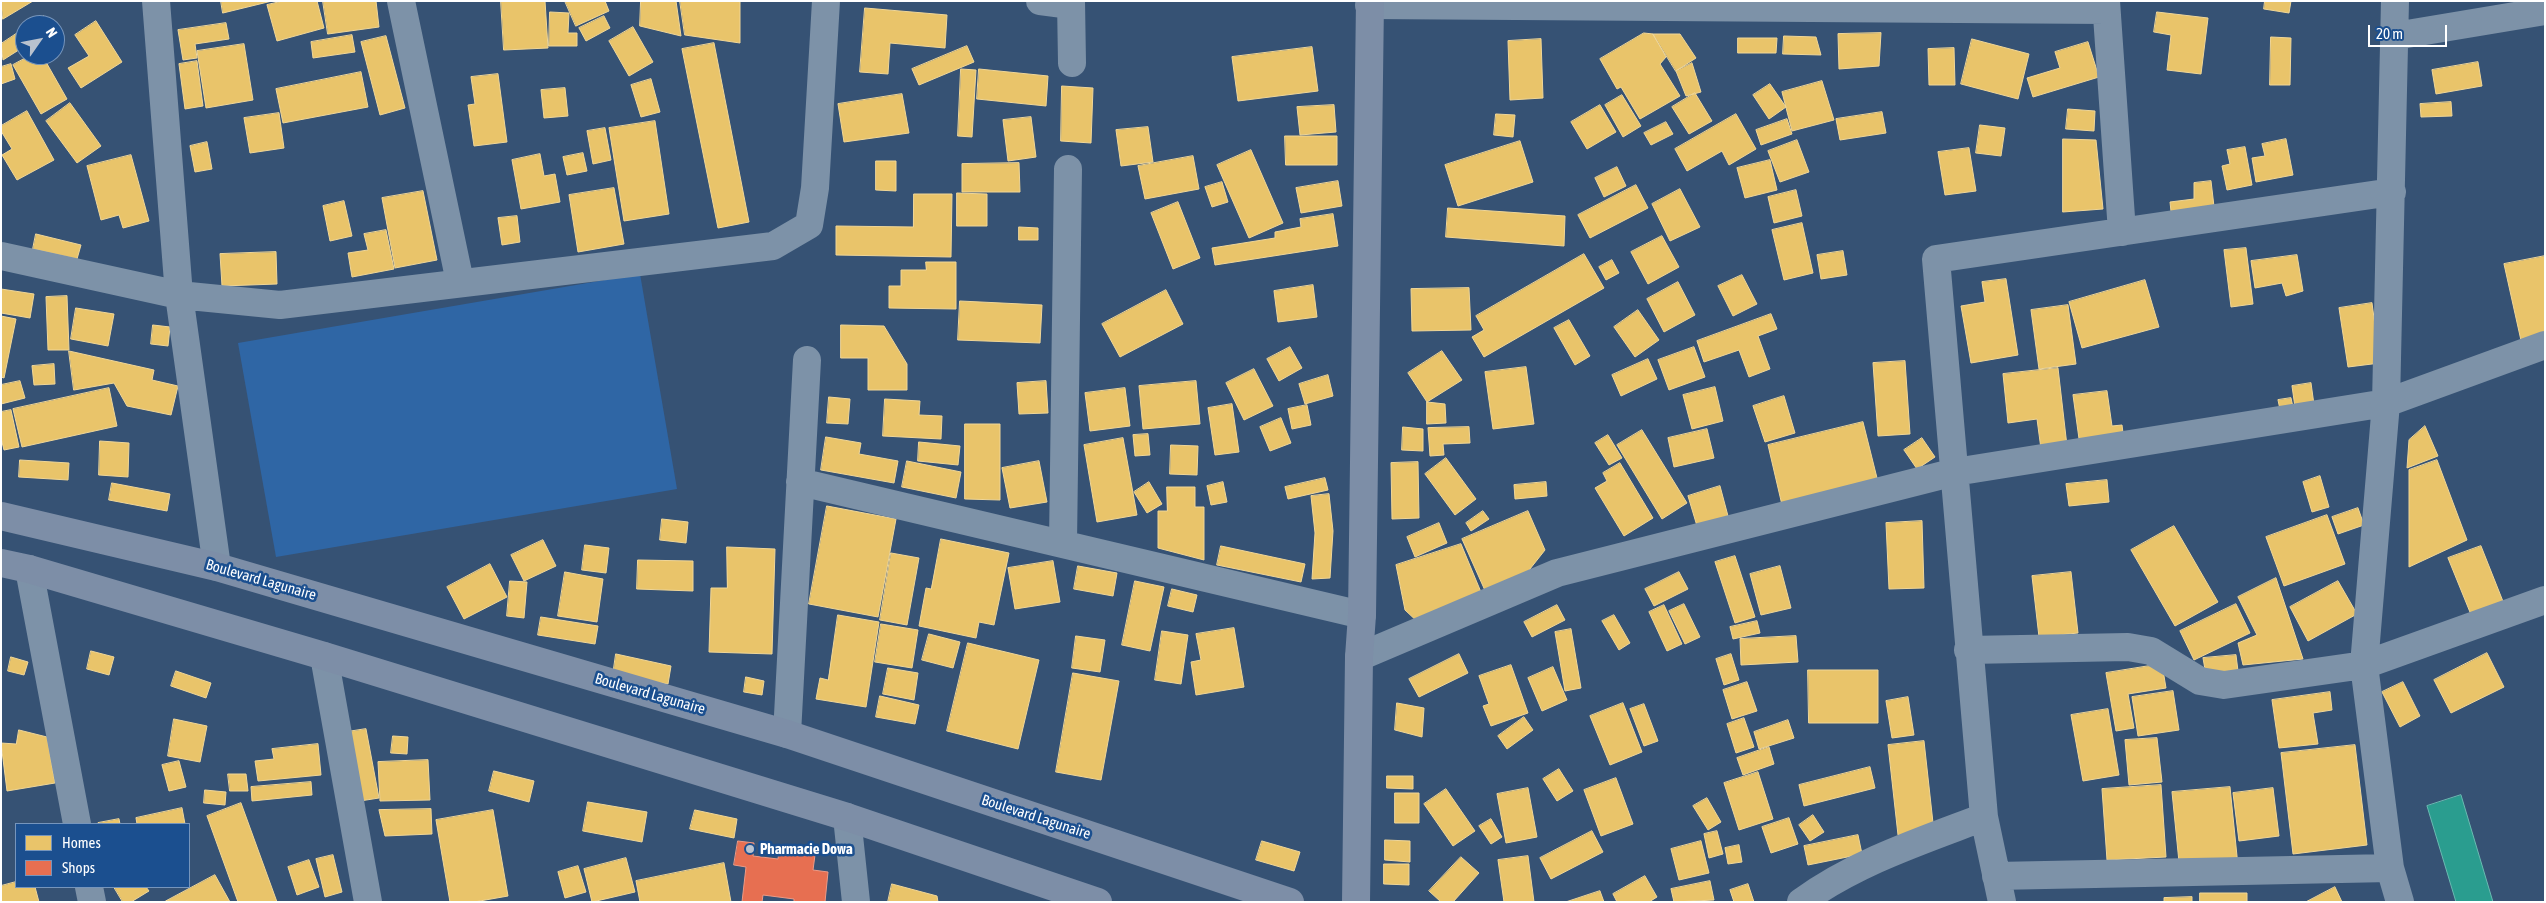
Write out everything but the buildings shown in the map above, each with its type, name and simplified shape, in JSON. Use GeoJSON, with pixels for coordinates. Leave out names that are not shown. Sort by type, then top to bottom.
{"type":"FeatureCollection","features":[{"type":"Feature","properties":{"kind":"main road"},"geometry":{"type":"LineString","coordinates":[[1356,902],[1359,657],[1362,615],[1370,3]]}},
{"type":"Feature","properties":{"kind":"main road","name":"Boulevard Lagunaire"},"geometry":{"type":"LineString","coordinates":[[1,516],[217,567],[787,734],[1290,902]]}},
{"type":"Feature","properties":{"kind":"main road"},"geometry":{"type":"LineString","coordinates":[[1,563],[29,569],[324,656],[847,817],[1098,902]]}},
{"type":"Feature","properties":{"kind":"street"},"geometry":{"type":"LineString","coordinates":[[156,1],[179,296],[217,567]]}},
{"type":"Feature","properties":{"kind":"street"},"geometry":{"type":"LineString","coordinates":[[401,1],[460,282]]}},
{"type":"Feature","properties":{"kind":"street"},"geometry":{"type":"LineString","coordinates":[[1,256],[179,296],[280,305],[773,246],[809,225],[815,188],[826,1]]}},
{"type":"Feature","properties":{"kind":"street"},"geometry":{"type":"LineString","coordinates":[[1040,1],[1071,3],[1072,63]]}},
{"type":"Feature","properties":{"kind":"street"},"geometry":{"type":"LineString","coordinates":[[2394,1],[2392,192],[2386,403],[2364,665],[2390,868],[2400,902]]}},
{"type":"Feature","properties":{"kind":"street"},"geometry":{"type":"LineString","coordinates":[[1370,3],[2106,6],[2122,232]]}},
{"type":"Feature","properties":{"kind":"street"},"geometry":{"type":"LineString","coordinates":[[2395,36],[2545,11]]}},
{"type":"Feature","properties":{"kind":"street"},"geometry":{"type":"LineString","coordinates":[[1063,543],[1068,169]]}},
{"type":"Feature","properties":{"kind":"street"},"geometry":{"type":"LineString","coordinates":[[2002,902],[1984,817],[1968,650],[1955,472],[1936,259],[2392,192]]}},
{"type":"Feature","properties":{"kind":"street"},"geometry":{"type":"LineString","coordinates":[[1359,657],[1557,573],[1955,472],[2386,403],[2545,345]]}},
{"type":"Feature","properties":{"kind":"street"},"geometry":{"type":"LineString","coordinates":[[787,734],[807,360]]}},
{"type":"Feature","properties":{"kind":"street"},"geometry":{"type":"LineString","coordinates":[[800,482],[1362,615]]}},
{"type":"Feature","properties":{"kind":"street"},"geometry":{"type":"LineString","coordinates":[[29,569],[77,823]]}},
{"type":"Feature","properties":{"kind":"street"},"geometry":{"type":"LineString","coordinates":[[1968,650],[2128,647],[2151,651],[2200,681],[2224,685],[2364,665],[2545,600]]}},
{"type":"Feature","properties":{"kind":"street"},"geometry":{"type":"LineString","coordinates":[[324,656],[368,902]]}},
{"type":"Feature","properties":{"kind":"street"},"geometry":{"type":"LineString","coordinates":[[847,817],[856,902]]}},
{"type":"Feature","properties":{"kind":"street"},"geometry":{"type":"LineString","coordinates":[[1801,902],[1841,876],[1872,860],[1984,817]]}},
{"type":"Feature","properties":{"kind":"street"},"geometry":{"type":"LineString","coordinates":[[1996,876],[2390,868]]}},
{"type":"Feature","properties":{"kind":"street"},"geometry":{"type":"LineString","coordinates":[[89,888],[92,902]]}},
{"type":"Feature","properties":{"kind":"shaded area"},"geometry":{"type":"Polygon","coordinates":[[[640,274],[677,489],[276,557],[238,343],[640,274]]]}},
{"type":"Feature","properties":{"kind":"place","name":"Pharmacie Dowa"},"geometry":{"type":"Point","coordinates":[750,849]}}]}
